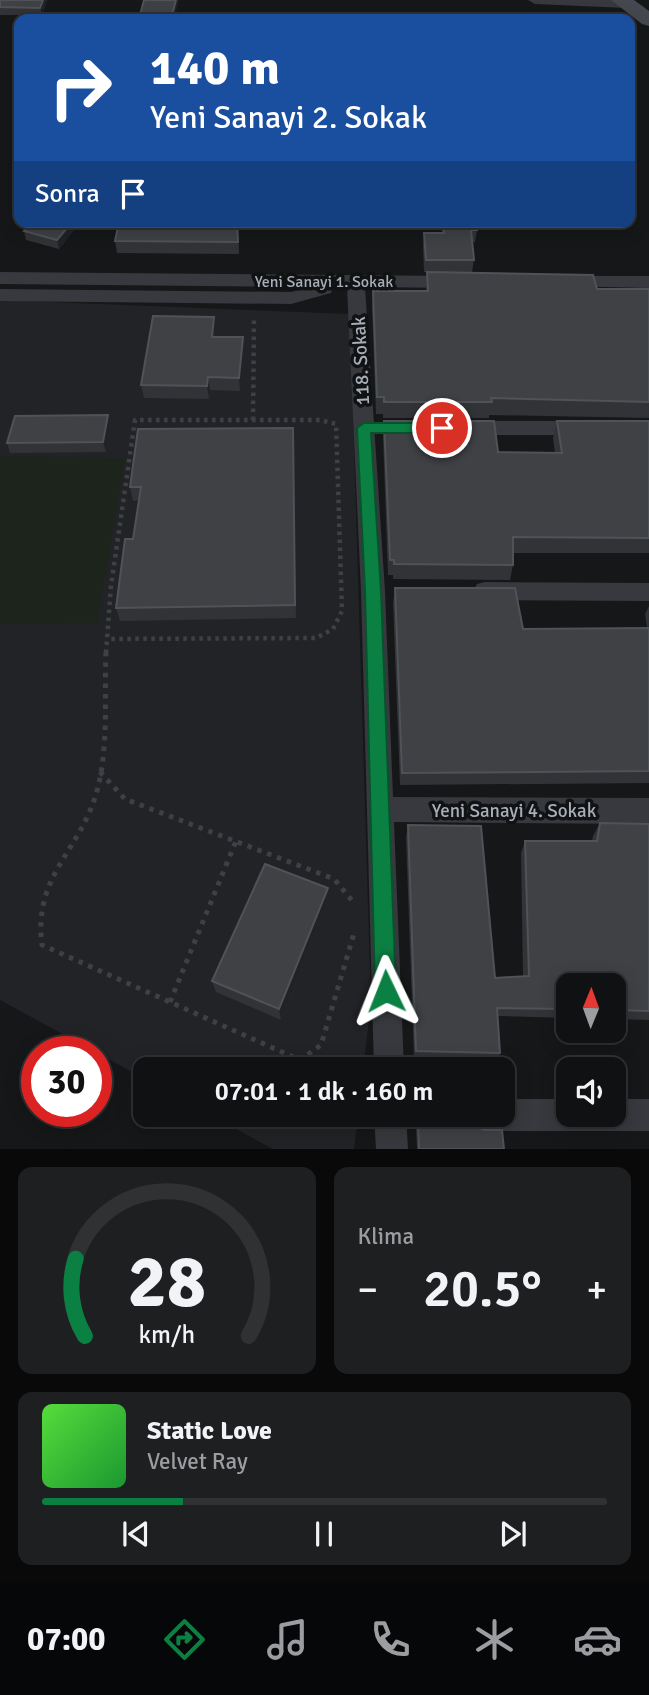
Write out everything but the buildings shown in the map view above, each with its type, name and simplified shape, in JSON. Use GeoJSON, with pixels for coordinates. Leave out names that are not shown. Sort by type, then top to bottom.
{"type":"FeatureCollection","features":[{"type":"Feature","properties":{"kind":"street"},"geometry":{"type":"LineString","coordinates":[[535,0],[624,2],[649,20]]}},
{"type":"Feature","properties":{"kind":"street","name":"Yeni Sanayi 1. Sokak"},"geometry":{"type":"LineString","coordinates":[[0,278],[467,282]]}},
{"type":"Feature","properties":{"kind":"street"},"geometry":{"type":"LineString","coordinates":[[0,295],[291,298],[356,281]]}},
{"type":"Feature","properties":{"kind":"street","name":"118. Sokak"},"geometry":{"type":"LineString","coordinates":[[356,281],[373,591],[388,1057]]}},
{"type":"Feature","properties":{"kind":"street"},"geometry":{"type":"LineString","coordinates":[[551,282],[649,282]]}},
{"type":"Feature","properties":{"kind":"street"},"geometry":{"type":"LineString","coordinates":[[364,428],[391,428]]}},
{"type":"Feature","properties":{"kind":"street"},"geometry":{"type":"LineString","coordinates":[[445,428],[608,428]]}},
{"type":"Feature","properties":{"kind":"street"},"geometry":{"type":"LineString","coordinates":[[373,591],[401,591]]}},
{"type":"Feature","properties":{"kind":"street"},"geometry":{"type":"LineString","coordinates":[[456,591],[649,592]]}},
{"type":"Feature","properties":{"kind":"street","name":"Yeni Sanayi 4. Sokak"},"geometry":{"type":"LineString","coordinates":[[378,809],[649,811]]}},
{"type":"Feature","properties":{"kind":"street"},"geometry":{"type":"LineString","coordinates":[[515,1115],[649,1115]]}},
{"type":"Feature","properties":{"kind":"street"},"geometry":{"type":"LineString","coordinates":[[391,1127],[392,1149]]}},
{"type":"Feature","properties":{"kind":"path"},"geometry":{"type":"LineString","coordinates":[[253,420],[254,298]]}},
{"type":"Feature","properties":{"kind":"path"},"geometry":{"type":"LineString","coordinates":[[107,639],[316,638],[333,629],[342,611],[336,424],[320,419],[135,420],[107,639],[100,772],[93,806],[41,896],[37,924],[42,945],[300,1060],[321,1045],[355,928]]}},
{"type":"Feature","properties":{"kind":"path"},"geometry":{"type":"LineString","coordinates":[[100,772],[125,799],[334,879],[355,903],[355,915]]}},
{"type":"Feature","properties":{"kind":"path"},"geometry":{"type":"LineString","coordinates":[[170,1002],[236,841]]}},
{"type":"Feature","properties":{"kind":"shaded area"},"geometry":{"type":"Polygon","coordinates":[[[0,300],[350,314],[371,1004],[364,1057],[133,1057],[133,1072],[112,1061],[112,1036],[66,1036],[0,1000],[0,300]]]}},
{"type":"Feature","properties":{"kind":"shaded area"},"geometry":{"type":"Polygon","coordinates":[[[0,456],[125,458],[97,623],[0,624],[0,456]]]}},
{"type":"Feature","properties":{"kind":"shaded area"},"geometry":{"type":"Polygon","coordinates":[[[232,1127],[357,1127],[354,1149],[273,1149],[232,1127]]]}},
{"type":"Feature","properties":{"kind":"route"},"geometry":{"type":"LineString","coordinates":[[386,991],[373,591],[364,428],[442,428]]}}]}
